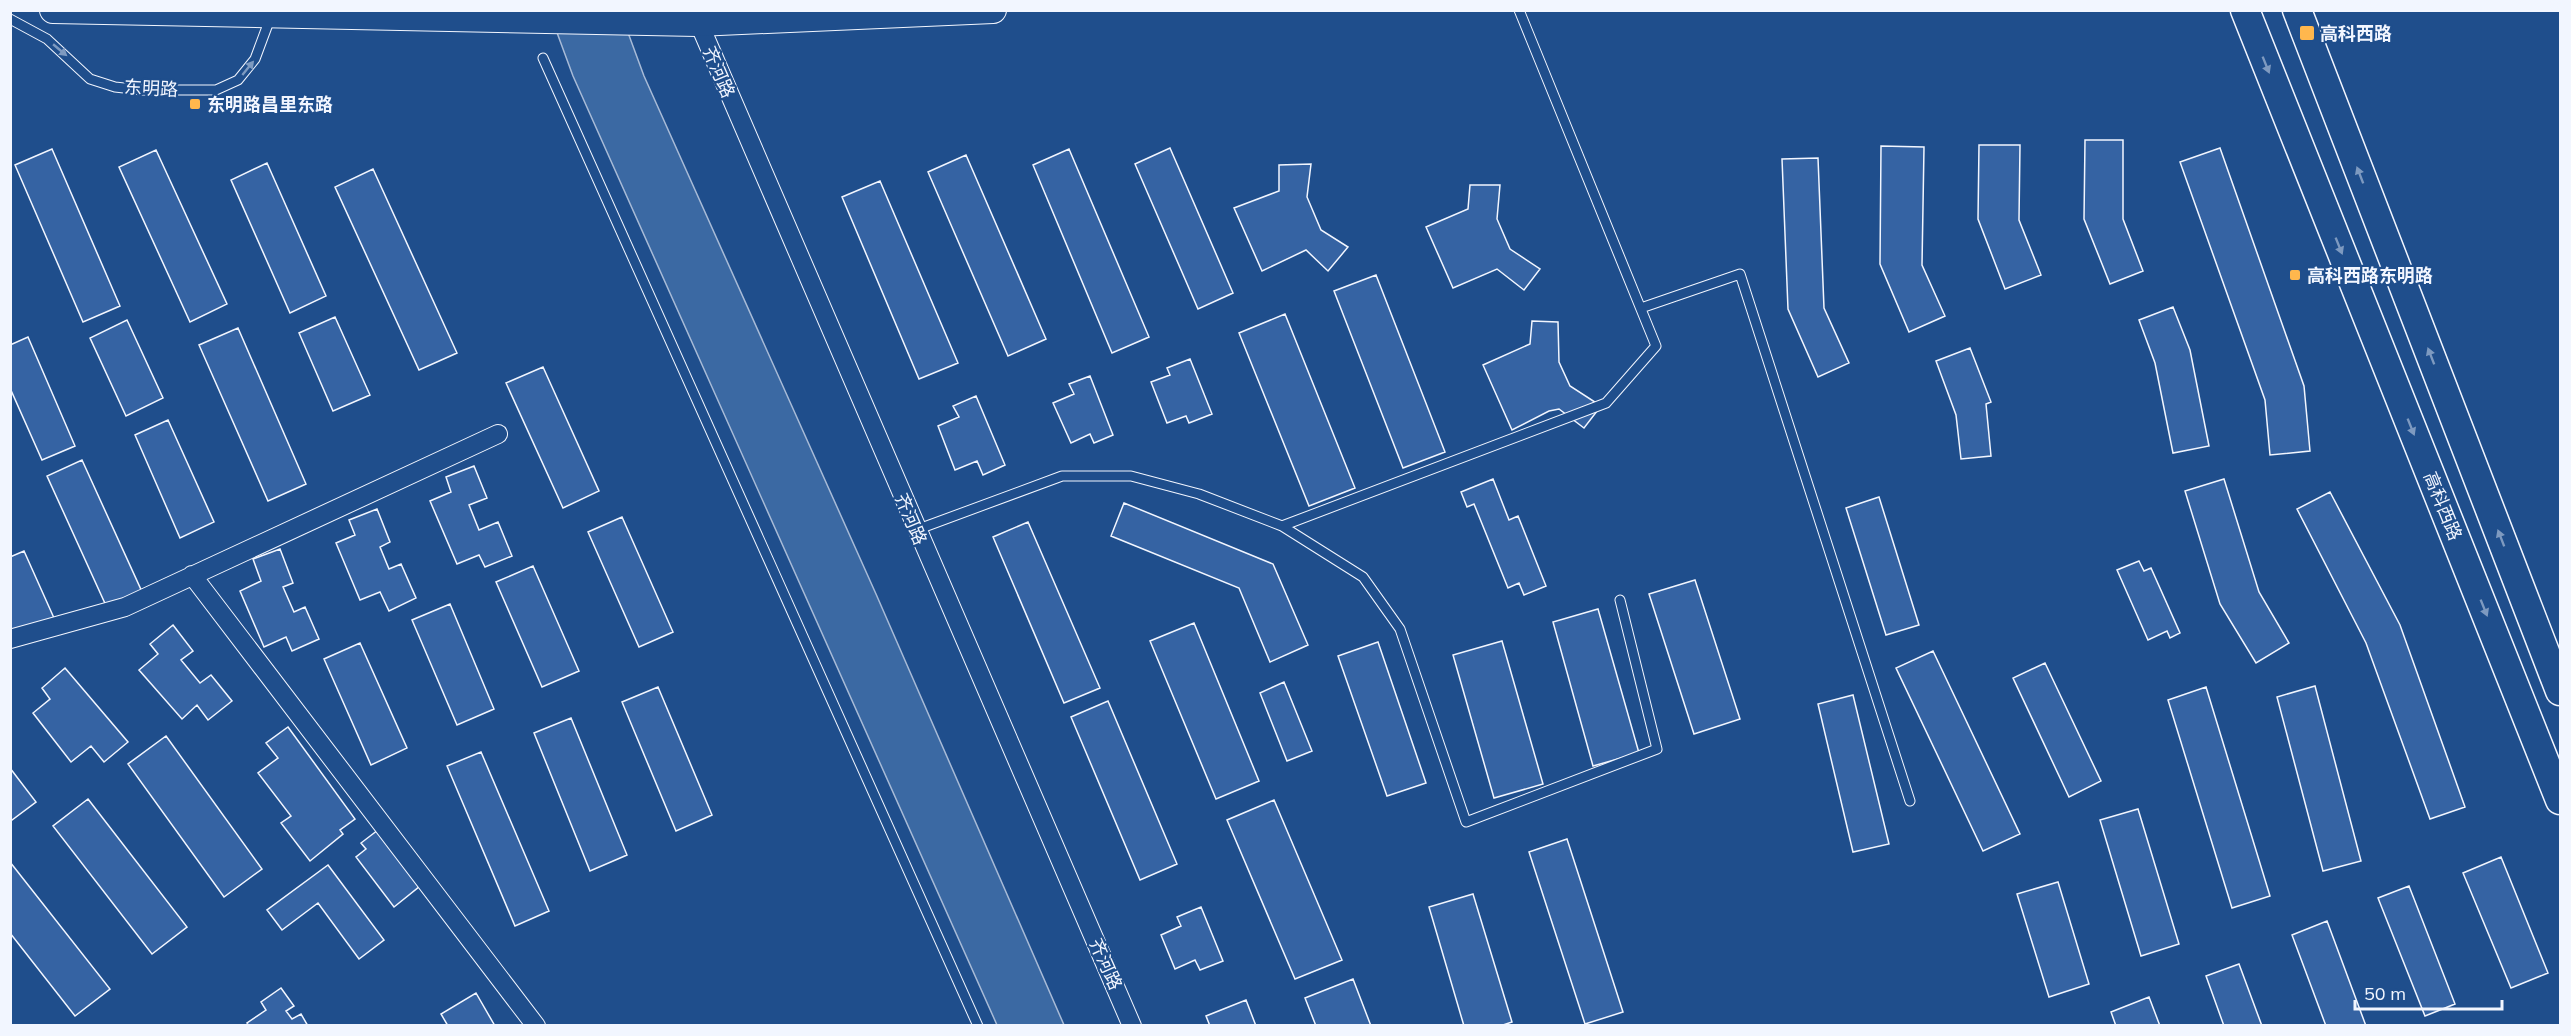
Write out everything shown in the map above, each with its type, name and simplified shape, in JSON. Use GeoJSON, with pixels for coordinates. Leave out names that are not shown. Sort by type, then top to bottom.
{"type":"FeatureCollection","features":[{"type":"Feature","properties":{"kind":"main road"},"geometry":{"type":"LineString","coordinates":[[53,10],[645,22],[695,17],[993,10]]}},
{"type":"Feature","properties":{"kind":"main road","name":"高科西路"},"geometry":{"type":"LineString","coordinates":[[2245,10],[2560,800]]}},
{"type":"Feature","properties":{"kind":"main road"},"geometry":{"type":"LineString","coordinates":[[2297,10],[2560,691]]}},
{"type":"Feature","properties":{"kind":"street","name":"齐河路"},"geometry":{"type":"LineString","coordinates":[[695,17],[1132,1026]]}},
{"type":"Feature","properties":{"kind":"street"},"geometry":{"type":"LineString","coordinates":[[10,639],[125,608],[498,434]]}},
{"type":"Feature","properties":{"kind":"street"},"geometry":{"type":"LineString","coordinates":[[192,575],[536,1026]]}},
{"type":"Feature","properties":{"kind":"lane"},"geometry":{"type":"LineString","coordinates":[[1282,526],[1606,403],[1656,346],[1519,10]]}},
{"type":"Feature","properties":{"kind":"lane","name":"东明路"},"geometry":{"type":"LineString","coordinates":[[10,19],[47,39],[90,79],[115,87],[142,90],[216,90],[238,80],[255,59],[271,15]]}},
{"type":"Feature","properties":{"kind":"lane"},"geometry":{"type":"LineString","coordinates":[[543,58],[978,1026]]}},
{"type":"Feature","properties":{"kind":"lane"},"geometry":{"type":"LineString","coordinates":[[1641,308],[1740,274],[1910,801]]}},
{"type":"Feature","properties":{"kind":"lane"},"geometry":{"type":"LineString","coordinates":[[916,530],[1062,476],[1131,476],[1199,494],[1282,526],[1363,578],[1400,629],[1466,822],[1657,749],[1620,600]]}},
{"type":"Feature","properties":{"kind":"water"},"geometry":{"type":"Polygon","coordinates":[[[549,11],[620,11],[644,76],[876,594],[1064,1025],[997,1025],[573,76],[549,11]]]}},
{"type":"Feature","properties":{"kind":"building"},"geometry":{"type":"Polygon","coordinates":[[[2085,140],[2123,140],[2123,219],[2143,271],[2110,284],[2084,219],[2085,140]]]}},
{"type":"Feature","properties":{"kind":"building"},"geometry":{"type":"Polygon","coordinates":[[[1979,145],[2020,145],[2019,220],[2041,275],[2005,289],[1978,219],[1979,145]]]}},
{"type":"Feature","properties":{"kind":"building"},"geometry":{"type":"Polygon","coordinates":[[[1881,146],[1924,147],[1922,265],[1945,316],[1909,332],[1880,264],[1881,146]]]}},
{"type":"Feature","properties":{"kind":"building"},"geometry":{"type":"Polygon","coordinates":[[[1170,148],[1233,293],[1198,309],[1135,164],[1170,148]]]}},
{"type":"Feature","properties":{"kind":"building"},"geometry":{"type":"Polygon","coordinates":[[[2220,148],[2304,386],[2310,451],[2270,455],[2265,400],[2180,162],[2220,148]]]}},
{"type":"Feature","properties":{"kind":"building"},"geometry":{"type":"Polygon","coordinates":[[[52,149],[120,306],[83,322],[15,165],[52,149]]]}},
{"type":"Feature","properties":{"kind":"building"},"geometry":{"type":"Polygon","coordinates":[[[1069,149],[1149,337],[1112,353],[1033,165],[1069,149]]]}},
{"type":"Feature","properties":{"kind":"building"},"geometry":{"type":"Polygon","coordinates":[[[156,150],[227,304],[190,322],[119,167],[156,150]]]}},
{"type":"Feature","properties":{"kind":"building"},"geometry":{"type":"Polygon","coordinates":[[[966,155],[1046,339],[1008,356],[928,172],[966,155]]]}},
{"type":"Feature","properties":{"kind":"building"},"geometry":{"type":"Polygon","coordinates":[[[1818,158],[1824,308],[1849,363],[1818,377],[1788,309],[1782,159],[1818,158]]]}},
{"type":"Feature","properties":{"kind":"building"},"geometry":{"type":"Polygon","coordinates":[[[267,163],[326,296],[290,313],[231,180],[267,163]]]}},
{"type":"Feature","properties":{"kind":"building"},"geometry":{"type":"Polygon","coordinates":[[[1311,164],[1307,197],[1321,230],[1348,247],[1328,271],[1306,250],[1262,271],[1234,208],[1279,191],[1279,165],[1311,164]]]}},
{"type":"Feature","properties":{"kind":"building"},"geometry":{"type":"Polygon","coordinates":[[[373,169],[457,353],[419,370],[335,187],[373,169]]]}},
{"type":"Feature","properties":{"kind":"building"},"geometry":{"type":"Polygon","coordinates":[[[880,181],[958,363],[919,379],[842,197],[880,181]]]}},
{"type":"Feature","properties":{"kind":"building"},"geometry":{"type":"Polygon","coordinates":[[[1470,185],[1500,185],[1497,219],[1510,249],[1540,269],[1524,290],[1497,269],[1453,288],[1426,227],[1468,209],[1470,185]]]}},
{"type":"Feature","properties":{"kind":"building"},"geometry":{"type":"Polygon","coordinates":[[[1376,275],[1445,452],[1403,468],[1334,291],[1376,275]]]}},
{"type":"Feature","properties":{"kind":"building"},"geometry":{"type":"Polygon","coordinates":[[[2173,307],[2190,350],[2209,446],[2173,453],[2155,363],[2139,320],[2173,307]]]}},
{"type":"Feature","properties":{"kind":"building"},"geometry":{"type":"Polygon","coordinates":[[[1285,314],[1355,488],[1309,506],[1239,333],[1285,314]]]}},
{"type":"Feature","properties":{"kind":"building"},"geometry":{"type":"Polygon","coordinates":[[[335,317],[370,395],[333,411],[299,333],[335,317]]]}},
{"type":"Feature","properties":{"kind":"building"},"geometry":{"type":"Polygon","coordinates":[[[127,320],[163,398],[126,416],[90,338],[127,320]]]}},
{"type":"Feature","properties":{"kind":"building"},"geometry":{"type":"Polygon","coordinates":[[[1532,321],[1558,322],[1559,362],[1570,386],[1601,406],[1584,428],[1559,409],[1549,411],[1512,430],[1483,365],[1530,344],[1532,321]]]}},
{"type":"Feature","properties":{"kind":"building"},"geometry":{"type":"Polygon","coordinates":[[[238,328],[306,484],[268,501],[199,345],[238,328]]]}},
{"type":"Feature","properties":{"kind":"building"},"geometry":{"type":"Polygon","coordinates":[[[28,337],[75,446],[42,460],[10,388],[10,345],[28,337]]]}},
{"type":"Feature","properties":{"kind":"building"},"geometry":{"type":"Polygon","coordinates":[[[1970,348],[1991,402],[1986,404],[1991,456],[1961,459],[1956,415],[1936,361],[1970,348]]]}},
{"type":"Feature","properties":{"kind":"building"},"geometry":{"type":"Polygon","coordinates":[[[1190,359],[1212,414],[1189,423],[1186,416],[1167,423],[1151,382],[1170,375],[1167,368],[1190,359]]]}},
{"type":"Feature","properties":{"kind":"building"},"geometry":{"type":"Polygon","coordinates":[[[543,367],[599,491],[563,508],[506,383],[543,367]]]}},
{"type":"Feature","properties":{"kind":"building"},"geometry":{"type":"Polygon","coordinates":[[[1090,376],[1113,435],[1094,443],[1090,434],[1071,443],[1053,403],[1074,394],[1069,384],[1090,376]]]}},
{"type":"Feature","properties":{"kind":"building"},"geometry":{"type":"Polygon","coordinates":[[[976,396],[1005,465],[983,475],[977,461],[955,470],[938,426],[959,417],[953,406],[976,396]]]}},
{"type":"Feature","properties":{"kind":"building"},"geometry":{"type":"Polygon","coordinates":[[[168,420],[214,522],[180,538],[135,435],[168,420]]]}},
{"type":"Feature","properties":{"kind":"building"},"geometry":{"type":"Polygon","coordinates":[[[82,460],[143,594],[108,610],[47,476],[82,460]]]}},
{"type":"Feature","properties":{"kind":"building"},"geometry":{"type":"Polygon","coordinates":[[[474,466],[487,498],[469,505],[479,530],[498,522],[512,556],[485,567],[479,555],[457,564],[430,501],[451,492],[446,477],[474,466]]]}},
{"type":"Feature","properties":{"kind":"building"},"geometry":{"type":"Polygon","coordinates":[[[1493,479],[1509,520],[1518,516],[1546,586],[1524,595],[1519,583],[1508,588],[1474,504],[1467,507],[1461,492],[1493,479]]]}},
{"type":"Feature","properties":{"kind":"building"},"geometry":{"type":"Polygon","coordinates":[[[2224,479],[2259,592],[2289,643],[2256,663],[2220,604],[2185,491],[2224,479]]]}},
{"type":"Feature","properties":{"kind":"building"},"geometry":{"type":"Polygon","coordinates":[[[2330,492],[2400,625],[2465,807],[2430,819],[2366,643],[2297,509],[2330,492]]]}},
{"type":"Feature","properties":{"kind":"building"},"geometry":{"type":"Polygon","coordinates":[[[1879,497],[1919,625],[1886,635],[1846,508],[1879,497]]]}},
{"type":"Feature","properties":{"kind":"building"},"geometry":{"type":"Polygon","coordinates":[[[1124,503],[1273,564],[1308,645],[1270,662],[1239,588],[1111,536],[1124,503]]]}},
{"type":"Feature","properties":{"kind":"building"},"geometry":{"type":"Polygon","coordinates":[[[377,509],[390,542],[380,547],[389,569],[401,564],[416,598],[389,611],[380,592],[360,600],[336,543],[355,535],[349,520],[377,509]]]}},
{"type":"Feature","properties":{"kind":"building"},"geometry":{"type":"Polygon","coordinates":[[[622,517],[673,632],[639,647],[588,532],[622,517]]]}},
{"type":"Feature","properties":{"kind":"building"},"geometry":{"type":"Polygon","coordinates":[[[1028,522],[1100,688],[1064,703],[993,537],[1028,522]]]}},
{"type":"Feature","properties":{"kind":"building"},"geometry":{"type":"Polygon","coordinates":[[[280,549],[293,583],[283,587],[294,612],[305,607],[319,639],[292,651],[286,637],[264,647],[240,591],[261,581],[253,559],[280,549]]]}},
{"type":"Feature","properties":{"kind":"building"},"geometry":{"type":"Polygon","coordinates":[[[24,551],[54,618],[10,633],[10,557],[24,551]]]}},
{"type":"Feature","properties":{"kind":"building"},"geometry":{"type":"Polygon","coordinates":[[[2139,561],[2144,571],[2151,568],[2180,633],[2170,638],[2167,631],[2148,640],[2117,570],[2139,561]]]}},
{"type":"Feature","properties":{"kind":"building"},"geometry":{"type":"Polygon","coordinates":[[[533,566],[579,671],[542,687],[496,582],[533,566]]]}},
{"type":"Feature","properties":{"kind":"building"},"geometry":{"type":"Polygon","coordinates":[[[1695,580],[1740,719],[1694,734],[1649,594],[1695,580]]]}},
{"type":"Feature","properties":{"kind":"building"},"geometry":{"type":"Polygon","coordinates":[[[450,604],[494,709],[457,725],[412,620],[450,604]]]}},
{"type":"Feature","properties":{"kind":"building"},"geometry":{"type":"Polygon","coordinates":[[[1598,609],[1639,753],[1593,766],[1553,622],[1598,609]]]}},
{"type":"Feature","properties":{"kind":"building"},"geometry":{"type":"Polygon","coordinates":[[[1194,623],[1259,781],[1216,799],[1150,641],[1194,623]]]}},
{"type":"Feature","properties":{"kind":"building"},"geometry":{"type":"Polygon","coordinates":[[[173,625],[193,651],[181,660],[200,683],[211,675],[232,701],[208,720],[197,705],[182,719],[139,670],[158,654],[150,644],[173,625]]]}},
{"type":"Feature","properties":{"kind":"building"},"geometry":{"type":"Polygon","coordinates":[[[1502,641],[1543,784],[1494,798],[1453,655],[1502,641]]]}},
{"type":"Feature","properties":{"kind":"building"},"geometry":{"type":"Polygon","coordinates":[[[1378,642],[1426,783],[1387,796],[1338,656],[1378,642]]]}},
{"type":"Feature","properties":{"kind":"building"},"geometry":{"type":"Polygon","coordinates":[[[360,643],[407,748],[371,765],[324,659],[360,643]]]}},
{"type":"Feature","properties":{"kind":"building"},"geometry":{"type":"Polygon","coordinates":[[[1933,651],[2020,834],[1983,851],[1896,668],[1933,651]]]}},
{"type":"Feature","properties":{"kind":"building"},"geometry":{"type":"Polygon","coordinates":[[[2045,663],[2101,781],[2069,797],[2013,678],[2045,663]]]}},
{"type":"Feature","properties":{"kind":"building"},"geometry":{"type":"Polygon","coordinates":[[[65,668],[128,742],[104,762],[91,746],[71,762],[33,713],[50,699],[42,688],[65,668]]]}},
{"type":"Feature","properties":{"kind":"building"},"geometry":{"type":"Polygon","coordinates":[[[1284,682],[1312,751],[1287,761],[1260,693],[1284,682]]]}},
{"type":"Feature","properties":{"kind":"building"},"geometry":{"type":"Polygon","coordinates":[[[2315,686],[2361,861],[2323,871],[2277,697],[2315,686]]]}},
{"type":"Feature","properties":{"kind":"building"},"geometry":{"type":"Polygon","coordinates":[[[658,687],[712,815],[676,831],[622,702],[658,687]]]}},
{"type":"Feature","properties":{"kind":"building"},"geometry":{"type":"Polygon","coordinates":[[[2206,687],[2270,896],[2232,908],[2168,700],[2206,687]]]}},
{"type":"Feature","properties":{"kind":"building"},"geometry":{"type":"Polygon","coordinates":[[[1853,695],[1889,844],[1853,852],[1818,704],[1853,695]]]}},
{"type":"Feature","properties":{"kind":"building"},"geometry":{"type":"Polygon","coordinates":[[[1108,701],[1177,864],[1140,880],[1071,717],[1108,701]]]}},
{"type":"Feature","properties":{"kind":"building"},"geometry":{"type":"Polygon","coordinates":[[[571,718],[627,855],[590,871],[534,733],[571,718]]]}},
{"type":"Feature","properties":{"kind":"building"},"geometry":{"type":"Polygon","coordinates":[[[288,727],[355,819],[340,830],[343,834],[310,861],[281,823],[291,816],[258,773],[278,758],[266,743],[288,727]]]}},
{"type":"Feature","properties":{"kind":"building"},"geometry":{"type":"Polygon","coordinates":[[[166,736],[262,869],[224,897],[128,764],[166,736]]]}},
{"type":"Feature","properties":{"kind":"building"},"geometry":{"type":"Polygon","coordinates":[[[481,752],[549,911],[515,926],[447,766],[481,752]]]}},
{"type":"Feature","properties":{"kind":"building"},"geometry":{"type":"Polygon","coordinates":[[[10,768],[36,802],[12,820],[10,818],[10,768]]]}},
{"type":"Feature","properties":{"kind":"building"},"geometry":{"type":"Polygon","coordinates":[[[88,799],[187,927],[152,954],[53,826],[88,799]]]}},
{"type":"Feature","properties":{"kind":"building"},"geometry":{"type":"Polygon","coordinates":[[[1274,800],[1342,960],[1295,979],[1227,820],[1274,800]]]}},
{"type":"Feature","properties":{"kind":"building"},"geometry":{"type":"Polygon","coordinates":[[[2138,809],[2179,944],[2141,956],[2100,820],[2138,809]]]}},
{"type":"Feature","properties":{"kind":"building"},"geometry":{"type":"Polygon","coordinates":[[[378,830],[420,886],[394,907],[356,857],[366,849],[361,843],[378,830]]]}},
{"type":"Feature","properties":{"kind":"building"},"geometry":{"type":"Polygon","coordinates":[[[1567,839],[1623,1012],[1585,1024],[1529,852],[1567,839]]]}},
{"type":"Feature","properties":{"kind":"building"},"geometry":{"type":"Polygon","coordinates":[[[2501,857],[2548,973],[2511,988],[2463,873],[2501,857]]]}},
{"type":"Feature","properties":{"kind":"building"},"geometry":{"type":"Polygon","coordinates":[[[10,862],[110,989],[75,1016],[10,933],[10,862]]]}},
{"type":"Feature","properties":{"kind":"building"},"geometry":{"type":"Polygon","coordinates":[[[328,865],[384,940],[359,959],[318,903],[282,930],[267,910],[328,865]]]}},
{"type":"Feature","properties":{"kind":"building"},"geometry":{"type":"Polygon","coordinates":[[[2058,882],[2089,984],[2049,997],[2017,894],[2058,882]]]}},
{"type":"Feature","properties":{"kind":"building"},"geometry":{"type":"Polygon","coordinates":[[[2409,886],[2455,1004],[2425,1016],[2378,898],[2409,886]]]}},
{"type":"Feature","properties":{"kind":"building"},"geometry":{"type":"Polygon","coordinates":[[[1473,894],[1512,1022],[1500,1026],[1464,1026],[1429,907],[1473,894]]]}},
{"type":"Feature","properties":{"kind":"building"},"geometry":{"type":"Polygon","coordinates":[[[1201,907],[1223,961],[1200,970],[1195,960],[1175,969],[1161,935],[1181,926],[1177,917],[1201,907]]]}},
{"type":"Feature","properties":{"kind":"building"},"geometry":{"type":"Polygon","coordinates":[[[2327,921],[2366,1026],[2326,1026],[2292,935],[2327,921]]]}},
{"type":"Feature","properties":{"kind":"building"},"geometry":{"type":"Polygon","coordinates":[[[2239,964],[2262,1026],[2224,1026],[2206,976],[2239,964]]]}},
{"type":"Feature","properties":{"kind":"building"},"geometry":{"type":"Polygon","coordinates":[[[1353,979],[1371,1026],[1316,1026],[1305,998],[1353,979]]]}},
{"type":"Feature","properties":{"kind":"building"},"geometry":{"type":"Polygon","coordinates":[[[281,988],[294,1006],[286,1011],[292,1019],[301,1014],[308,1026],[249,1026],[247,1023],[266,1010],[261,1002],[281,988]]]}},
{"type":"Feature","properties":{"kind":"building"},"geometry":{"type":"Polygon","coordinates":[[[476,993],[495,1026],[448,1026],[441,1014],[476,993]]]}},
{"type":"Feature","properties":{"kind":"building"},"geometry":{"type":"Polygon","coordinates":[[[2149,997],[2160,1026],[2116,1026],[2111,1012],[2149,997]]]}},
{"type":"Feature","properties":{"kind":"building"},"geometry":{"type":"Polygon","coordinates":[[[1246,1000],[1256,1026],[1210,1026],[1206,1016],[1246,1000]]]}},
{"type":"Feature","properties":{"kind":"place","name":"高科西路"},"geometry":{"type":"Point","coordinates":[2307,33]}},
{"type":"Feature","properties":{"kind":"place","name":"东明路昌里东路"},"geometry":{"type":"Point","coordinates":[195,104]}},
{"type":"Feature","properties":{"kind":"place","name":"高科西路东明路"},"geometry":{"type":"Point","coordinates":[2295,275]}}]}
